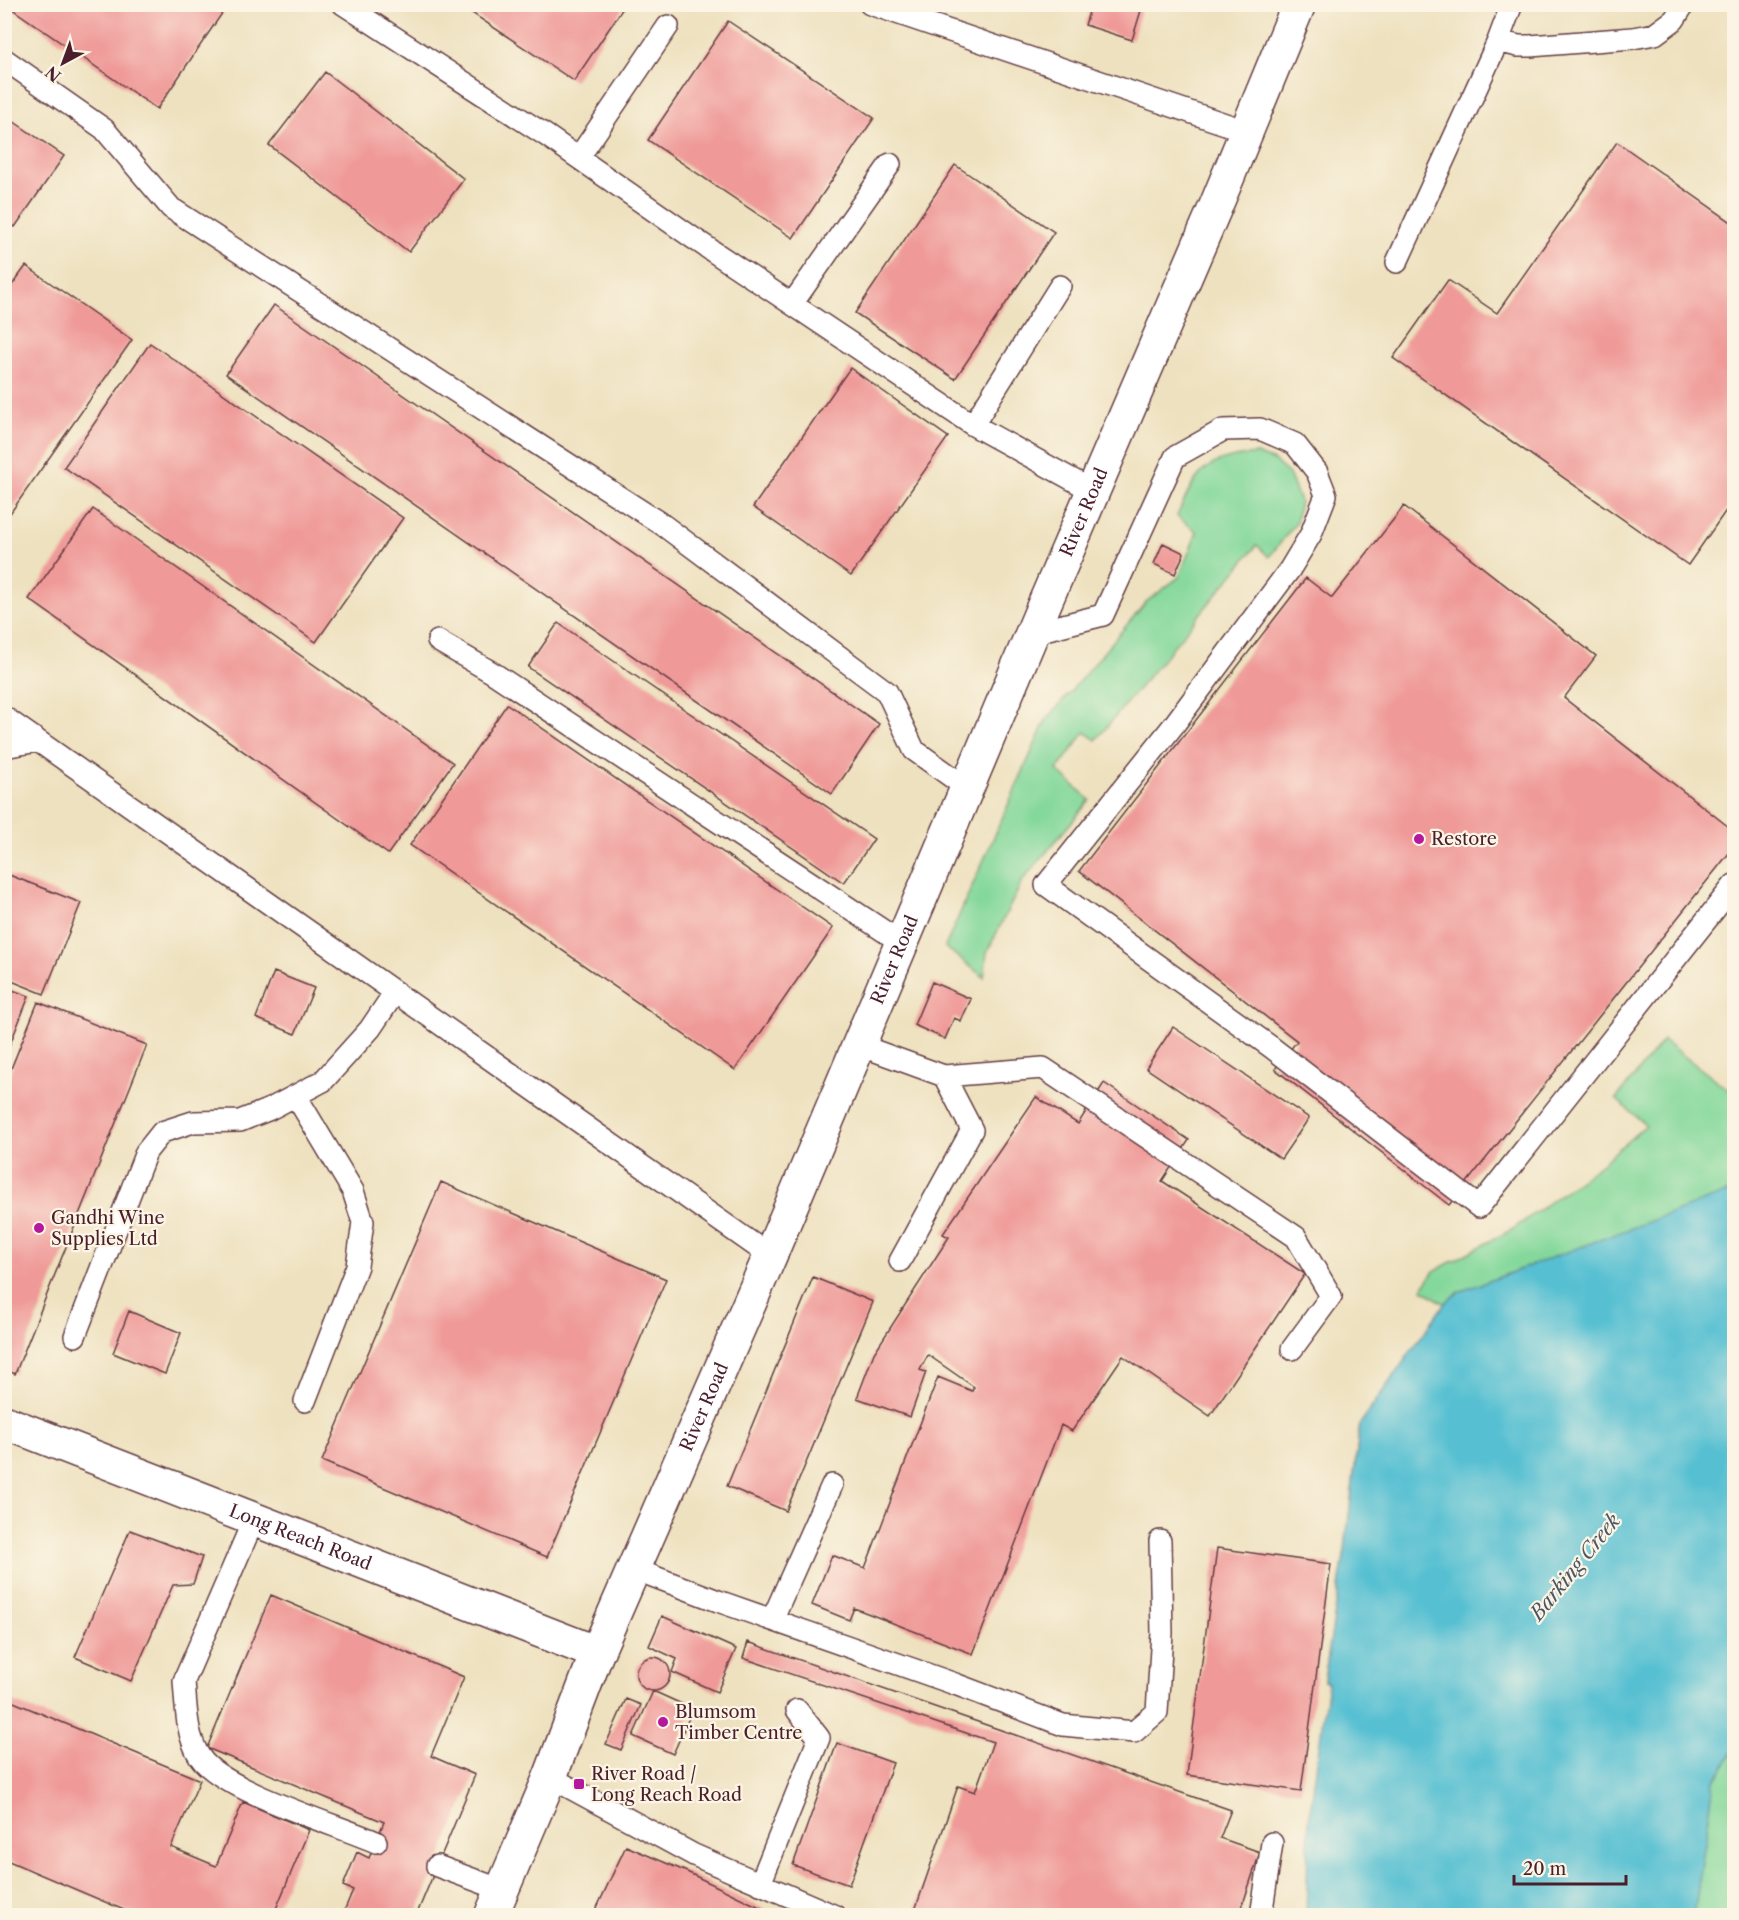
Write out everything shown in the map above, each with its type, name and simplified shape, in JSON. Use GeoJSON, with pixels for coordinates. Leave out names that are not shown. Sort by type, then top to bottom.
{"type":"FeatureCollection","features":[{"type":"Feature","properties":{"kind":"street","name":"River Road"},"geometry":{"type":"LineString","coordinates":[[496,1903],[550,1776],[597,1653],[770,1256],[1032,633],[1215,208],[1299,4]]}},
{"type":"Feature","properties":{"kind":"street","name":"Long Reach Road"},"geometry":{"type":"LineString","coordinates":[[4,1422],[597,1653]]}},
{"type":"Feature","properties":{"kind":"lane"},"geometry":{"type":"LineString","coordinates":[[343,4],[579,157],[973,425],[1093,491]]}},
{"type":"Feature","properties":{"kind":"lane"},"geometry":{"type":"LineString","coordinates":[[870,4],[1246,131]]}},
{"type":"Feature","properties":{"kind":"lane"},"geometry":{"type":"LineString","coordinates":[[1397,262],[1498,41],[1512,4]]}},
{"type":"Feature","properties":{"kind":"lane"},"geometry":{"type":"LineString","coordinates":[[1498,41],[1518,46],[1530,46],[1633,38],[1655,34],[1674,20],[1684,4]]}},
{"type":"Feature","properties":{"kind":"lane"},"geometry":{"type":"LineString","coordinates":[[579,157],[668,26]]}},
{"type":"Feature","properties":{"kind":"lane"},"geometry":{"type":"LineString","coordinates":[[4,60],[104,129],[171,208],[663,525],[878,685],[887,692],[914,750],[967,788]]}},
{"type":"Feature","properties":{"kind":"lane"},"geometry":{"type":"LineString","coordinates":[[792,304],[890,164]]}},
{"type":"Feature","properties":{"kind":"lane"},"geometry":{"type":"LineString","coordinates":[[973,425],[1060,286]]}},
{"type":"Feature","properties":{"kind":"lane"},"geometry":{"type":"LineString","coordinates":[[1032,633],[1103,615],[1174,457],[1223,430],[1260,429],[1295,444],[1317,472],[1326,495],[1311,534],[1290,569],[1173,726],[1046,885],[1271,1047],[1479,1207],[1734,885]]}},
{"type":"Feature","properties":{"kind":"lane"},"geometry":{"type":"LineString","coordinates":[[438,641],[493,673],[902,943]]}},
{"type":"Feature","properties":{"kind":"lane"},"geometry":{"type":"LineString","coordinates":[[4,717],[770,1256]]}},
{"type":"Feature","properties":{"kind":"lane"},"geometry":{"type":"LineString","coordinates":[[4,747],[38,741]]}},
{"type":"Feature","properties":{"kind":"lane"},"geometry":{"type":"LineString","coordinates":[[75,1336],[146,1152],[162,1132],[193,1122],[240,1121],[270,1109],[323,1081],[370,1029],[394,992]]}},
{"type":"Feature","properties":{"kind":"lane"},"geometry":{"type":"LineString","coordinates":[[859,1045],[944,1076],[1043,1068],[1296,1237],[1331,1296],[1292,1348]]}},
{"type":"Feature","properties":{"kind":"lane"},"geometry":{"type":"LineString","coordinates":[[900,1261],[972,1130],[944,1076]]}},
{"type":"Feature","properties":{"kind":"lane"},"geometry":{"type":"LineString","coordinates":[[296,1096],[353,1191],[363,1222],[357,1266],[305,1401]]}},
{"type":"Feature","properties":{"kind":"lane"},"geometry":{"type":"LineString","coordinates":[[772,1620],[832,1485]]}},
{"type":"Feature","properties":{"kind":"lane"},"geometry":{"type":"LineString","coordinates":[[254,1519],[184,1681],[192,1740],[200,1758],[212,1770],[241,1788],[376,1842]]}},
{"type":"Feature","properties":{"kind":"lane"},"geometry":{"type":"LineString","coordinates":[[634,1569],[1064,1725],[1134,1732],[1157,1712],[1162,1633],[1160,1541]]}},
{"type":"Feature","properties":{"kind":"lane"},"geometry":{"type":"LineString","coordinates":[[760,1884],[819,1738],[797,1710]]}},
{"type":"Feature","properties":{"kind":"lane"},"geometry":{"type":"LineString","coordinates":[[550,1776],[694,1855],[835,1916]]}},
{"type":"Feature","properties":{"kind":"lane"},"geometry":{"type":"LineString","coordinates":[[1261,1916],[1272,1843]]}},
{"type":"Feature","properties":{"kind":"lane"},"geometry":{"type":"LineString","coordinates":[[437,1866],[496,1903]]}},
{"type":"Feature","properties":{"kind":"green space"},"geometry":{"type":"Polygon","coordinates":[[[1256,454],[1274,461],[1289,474],[1300,501],[1296,523],[1269,557],[1257,545],[1096,740],[1085,732],[1057,770],[1090,800],[1023,880],[987,952],[984,977],[945,947],[1045,722],[1146,602],[1179,577],[1197,532],[1177,516],[1198,477],[1214,464],[1239,456],[1256,454]]]}},
{"type":"Feature","properties":{"kind":"green space"},"geometry":{"type":"Polygon","coordinates":[[[1663,1040],[1734,1094],[1734,1236],[1328,1683],[1324,1681],[1345,1550],[1360,1424],[1445,1304],[1422,1289],[1434,1271],[1513,1229],[1601,1164],[1646,1125],[1616,1099],[1663,1040]]]}},
{"type":"Feature","properties":{"kind":"green space"},"geometry":{"type":"Polygon","coordinates":[[[1734,1600],[1734,1915],[1654,1915],[1734,1600]]]}},
{"type":"Feature","properties":{"kind":"water","name":"Barking Creek"},"geometry":{"type":"Polygon","coordinates":[[[1734,1190],[1734,1751],[1714,1783],[1694,1915],[1306,1915],[1309,1819],[1328,1683],[1324,1681],[1345,1550],[1360,1424],[1445,1303],[1459,1292],[1734,1190]]]}},
{"type":"Feature","properties":{"kind":"building"},"geometry":{"type":"Polygon","coordinates":[[[5,4],[219,4],[225,9],[157,109],[5,4]]]}},
{"type":"Feature","properties":{"kind":"building"},"geometry":{"type":"Polygon","coordinates":[[[1065,4],[1143,4],[1132,40],[1085,25],[1089,12],[1065,4]]]}},
{"type":"Feature","properties":{"kind":"building"},"geometry":{"type":"Polygon","coordinates":[[[460,5],[625,5],[574,81],[460,5]]]}},
{"type":"Feature","properties":{"kind":"building"},"geometry":{"type":"Polygon","coordinates":[[[728,21],[874,118],[793,238],[648,140],[728,21]]]}},
{"type":"Feature","properties":{"kind":"building"},"geometry":{"type":"Polygon","coordinates":[[[325,72],[464,179],[409,252],[269,145],[325,72]]]}},
{"type":"Feature","properties":{"kind":"building"},"geometry":{"type":"Polygon","coordinates":[[[4,115],[64,156],[15,227],[4,220],[4,115]]]}},
{"type":"Feature","properties":{"kind":"building"},"geometry":{"type":"Polygon","coordinates":[[[1617,142],[1734,224],[1734,499],[1688,565],[1393,358],[1448,280],[1497,313],[1617,142]]]}},
{"type":"Feature","properties":{"kind":"building"},"geometry":{"type":"Polygon","coordinates":[[[955,165],[1054,232],[955,379],[855,313],[955,165]]]}},
{"type":"Feature","properties":{"kind":"building"},"geometry":{"type":"Polygon","coordinates":[[[26,266],[132,340],[4,522],[4,296],[26,266]]]}},
{"type":"Feature","properties":{"kind":"building"},"geometry":{"type":"Polygon","coordinates":[[[274,305],[879,724],[832,794],[226,374],[274,305]]]}},
{"type":"Feature","properties":{"kind":"building"},"geometry":{"type":"Polygon","coordinates":[[[150,343],[403,518],[316,642],[64,467],[150,343]]]}},
{"type":"Feature","properties":{"kind":"building"},"geometry":{"type":"Polygon","coordinates":[[[850,368],[948,437],[851,576],[753,507],[850,368]]]}},
{"type":"Feature","properties":{"kind":"building","name":"Restore"},"geometry":{"type":"Polygon","coordinates":[[[1404,506],[1596,656],[1564,698],[1734,831],[1734,847],[1449,1205],[1275,1069],[1297,1041],[1079,871],[1306,578],[1332,598],[1404,506]]]}},
{"type":"Feature","properties":{"kind":"building"},"geometry":{"type":"Polygon","coordinates":[[[93,509],[453,763],[388,854],[29,599],[93,509]]]}},
{"type":"Feature","properties":{"kind":"building"},"geometry":{"type":"Polygon","coordinates":[[[1163,543],[1184,553],[1175,574],[1154,564],[1163,543]]]}},
{"type":"Feature","properties":{"kind":"building"},"geometry":{"type":"Polygon","coordinates":[[[558,623],[874,839],[844,883],[528,667],[558,623]]]}},
{"type":"Feature","properties":{"kind":"building"},"geometry":{"type":"Polygon","coordinates":[[[507,704],[833,928],[735,1070],[410,845],[507,704]]]}},
{"type":"Feature","properties":{"kind":"building"},"geometry":{"type":"Polygon","coordinates":[[[4,873],[81,903],[44,994],[4,978],[4,873]]]}},
{"type":"Feature","properties":{"kind":"building"},"geometry":{"type":"Polygon","coordinates":[[[274,972],[314,988],[295,1034],[256,1018],[274,972]]]}},
{"type":"Feature","properties":{"kind":"building"},"geometry":{"type":"Polygon","coordinates":[[[932,982],[971,999],[961,1021],[954,1018],[945,1039],[914,1025],[932,982]]]}},
{"type":"Feature","properties":{"kind":"building"},"geometry":{"type":"Polygon","coordinates":[[[4,987],[29,996],[5,1057],[4,1057],[4,987]]]}},
{"type":"Feature","properties":{"kind":"building","name":"Gandhi Wine Supplies Ltd"},"geometry":{"type":"Polygon","coordinates":[[[38,1002],[147,1045],[15,1374],[4,1369],[4,1086],[38,1002]]]}},
{"type":"Feature","properties":{"kind":"building"},"geometry":{"type":"Polygon","coordinates":[[[1173,1027],[1309,1118],[1281,1159],[1146,1068],[1173,1027]]]}},
{"type":"Feature","properties":{"kind":"building"},"geometry":{"type":"Polygon","coordinates":[[[1104,1083],[1189,1140],[1162,1181],[1305,1274],[1210,1416],[1123,1356],[1072,1431],[1061,1425],[973,1654],[854,1608],[849,1620],[812,1605],[832,1555],[865,1568],[938,1377],[972,1391],[974,1387],[928,1355],[920,1370],[926,1372],[910,1417],[857,1398],[874,1353],[949,1237],[943,1234],[1036,1097],[1078,1124],[1104,1083]]]}},
{"type":"Feature","properties":{"kind":"building"},"geometry":{"type":"Polygon","coordinates":[[[441,1182],[666,1279],[547,1557],[322,1461],[441,1182]]]}},
{"type":"Feature","properties":{"kind":"building"},"geometry":{"type":"Polygon","coordinates":[[[813,1277],[873,1302],[786,1511],[727,1486],[813,1277]]]}},
{"type":"Feature","properties":{"kind":"building"},"geometry":{"type":"Polygon","coordinates":[[[129,1311],[181,1333],[165,1374],[113,1353],[129,1311]]]}},
{"type":"Feature","properties":{"kind":"building"},"geometry":{"type":"Polygon","coordinates":[[[130,1530],[202,1557],[193,1584],[173,1585],[131,1681],[75,1657],[130,1530]]]}},
{"type":"Feature","properties":{"kind":"building"},"geometry":{"type":"Polygon","coordinates":[[[1217,1548],[1331,1564],[1301,1791],[1187,1775],[1217,1548]]]}},
{"type":"Feature","properties":{"kind":"building"},"geometry":{"type":"Polygon","coordinates":[[[271,1595],[464,1677],[431,1756],[475,1775],[416,1916],[342,1916],[353,1890],[343,1886],[357,1852],[369,1858],[384,1822],[207,1748],[271,1595]]]}},
{"type":"Feature","properties":{"kind":"building"},"geometry":{"type":"Polygon","coordinates":[[[662,1616],[736,1649],[717,1692],[672,1672],[677,1659],[649,1646],[662,1616]]]}},
{"type":"Feature","properties":{"kind":"building"},"geometry":{"type":"Polygon","coordinates":[[[748,1642],[1231,1810],[1220,1838],[1260,1852],[1239,1916],[913,1916],[958,1786],[975,1792],[993,1742],[743,1658],[748,1642]]]}},
{"type":"Feature","properties":{"kind":"building"},"geometry":{"type":"Polygon","coordinates":[[[653,1657],[665,1662],[670,1674],[665,1686],[653,1691],[641,1686],[636,1674],[641,1662],[653,1657]]]}},
{"type":"Feature","properties":{"kind":"building","name":"Blumsom Timber Centre"},"geometry":{"type":"Polygon","coordinates":[[[653,1691],[693,1709],[673,1754],[633,1736],[653,1691]]]}},
{"type":"Feature","properties":{"kind":"building"},"geometry":{"type":"Polygon","coordinates":[[[4,1698],[200,1780],[171,1847],[216,1866],[243,1802],[309,1830],[273,1916],[138,1916],[4,1859],[4,1698]]]}},
{"type":"Feature","properties":{"kind":"building"},"geometry":{"type":"Polygon","coordinates":[[[626,1699],[641,1705],[621,1750],[606,1744],[626,1699]]]}},
{"type":"Feature","properties":{"kind":"building"},"geometry":{"type":"Polygon","coordinates":[[[837,1743],[893,1763],[849,1885],[793,1865],[837,1743]]]}},
{"type":"Feature","properties":{"kind":"building"},"geometry":{"type":"Polygon","coordinates":[[[626,1846],[687,1872],[778,1916],[593,1916],[626,1846]]]}},
{"type":"Feature","properties":{"kind":"place","name":"Restore"},"geometry":{"type":"Point","coordinates":[1419,839]}},
{"type":"Feature","properties":{"kind":"place","name":"Gandhi Wine Supplies Ltd"},"geometry":{"type":"Point","coordinates":[39,1228]}},
{"type":"Feature","properties":{"kind":"place","name":"Blumsom Timber Centre"},"geometry":{"type":"Point","coordinates":[663,1722]}},
{"type":"Feature","properties":{"kind":"place","name":"River Road / Long Reach Road"},"geometry":{"type":"Point","coordinates":[579,1784]}}]}
